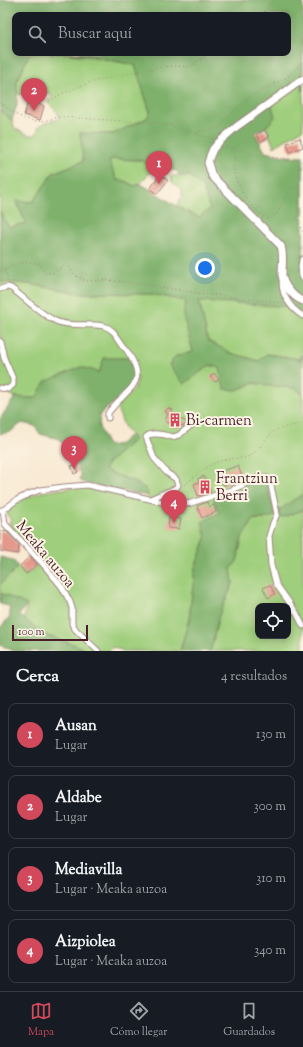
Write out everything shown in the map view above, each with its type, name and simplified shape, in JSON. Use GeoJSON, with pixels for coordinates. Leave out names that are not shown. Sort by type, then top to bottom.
{"type":"FeatureCollection","features":[{"type":"Feature","properties":{"kind":"street"},"geometry":{"type":"LineString","coordinates":[[303,79],[236,127],[219,142],[210,156],[209,169],[212,176],[281,246],[283,259],[282,291],[295,311],[303,316]]}},
{"type":"Feature","properties":{"kind":"street"},"geometry":{"type":"LineString","coordinates":[[303,260],[303,276]]}},
{"type":"Feature","properties":{"kind":"street"},"geometry":{"type":"LineString","coordinates":[[283,278],[291,293],[303,301]]}},
{"type":"Feature","properties":{"kind":"street"},"geometry":{"type":"LineString","coordinates":[[0,289],[8,287],[11,288],[30,304],[57,321],[106,327],[113,330],[133,360],[137,377],[130,391],[108,413],[108,418]]}},
{"type":"Feature","properties":{"kind":"street"},"geometry":{"type":"LineString","coordinates":[[0,341],[4,358],[13,379],[13,385],[8,389],[0,388]]}},
{"type":"Feature","properties":{"kind":"street"},"geometry":{"type":"LineString","coordinates":[[150,499],[176,488],[178,485],[176,479],[166,472],[154,458],[146,437],[153,434],[173,437],[179,435],[194,423]]}},
{"type":"Feature","properties":{"kind":"street","name":"Meaka auzoa"},"geometry":{"type":"LineString","coordinates":[[98,651],[76,630],[72,624],[72,608],[62,587],[42,563],[5,524],[2,510],[17,500],[40,490],[87,485],[181,505],[191,504],[232,490],[260,477],[265,477],[270,481],[277,514],[270,536],[271,565],[276,584],[296,612],[303,626]]}},
{"type":"Feature","properties":{"kind":"path"},"geometry":{"type":"LineString","coordinates":[[264,12],[272,0]]}},
{"type":"Feature","properties":{"kind":"path"},"geometry":{"type":"LineString","coordinates":[[46,104],[61,94],[88,83],[143,70],[171,66],[188,67],[206,56]]}},
{"type":"Feature","properties":{"kind":"path"},"geometry":{"type":"LineString","coordinates":[[195,134],[200,131],[211,131],[218,128],[232,112],[251,96],[286,78],[303,62]]}},
{"type":"Feature","properties":{"kind":"path"},"geometry":{"type":"LineString","coordinates":[[0,103],[22,117],[31,120],[41,121],[63,116],[155,123],[172,126],[219,142],[233,149],[271,158],[303,162]]}},
{"type":"Feature","properties":{"kind":"path"},"geometry":{"type":"LineString","coordinates":[[233,149],[235,151],[234,167],[237,180],[244,195],[261,216],[269,219],[274,217],[289,191],[292,188],[300,189],[302,196],[297,214],[298,222],[303,232]]}},
{"type":"Feature","properties":{"kind":"path"},"geometry":{"type":"LineString","coordinates":[[0,272],[19,263],[31,261],[40,264],[46,273],[53,274],[66,264],[76,276],[86,281],[106,280],[134,283],[198,293],[290,304]]}},
{"type":"Feature","properties":{"kind":"path"},"geometry":{"type":"LineString","coordinates":[[5,270],[8,287]]}},
{"type":"Feature","properties":{"kind":"path"},"geometry":{"type":"LineString","coordinates":[[176,488],[182,486],[200,471],[216,462],[244,457],[254,453],[274,432],[283,428],[303,424]]}},
{"type":"Feature","properties":{"kind":"green space"},"geometry":{"type":"Polygon","coordinates":[[[0,0],[303,0],[303,91],[300,82],[271,102],[275,117],[266,127],[255,133],[265,152],[285,156],[303,156],[303,313],[294,307],[199,301],[208,341],[231,353],[259,361],[267,354],[300,359],[303,354],[303,394],[295,388],[254,383],[236,390],[224,389],[220,368],[210,365],[184,384],[169,365],[176,356],[193,352],[184,319],[186,301],[151,294],[80,293],[29,284],[0,282],[0,212],[9,227],[26,223],[16,201],[33,202],[53,173],[83,161],[80,133],[113,134],[147,118],[150,112],[135,65],[89,56],[291,56],[291,12],[12,12],[12,56],[28,56],[17,82],[17,105],[12,120],[0,111],[0,0]],[[112,159],[109,161],[117,180],[125,181],[134,186],[141,184],[185,211],[199,217],[210,209],[203,189],[190,176],[179,176],[177,171],[156,168],[140,160],[112,159]]]}},
{"type":"Feature","properties":{"kind":"green space"},"geometry":{"type":"Polygon","coordinates":[[[28,56],[89,56],[135,65],[150,112],[147,118],[113,134],[80,133],[84,161],[53,173],[33,202],[16,202],[26,223],[9,227],[0,212],[0,111],[12,120],[15,129],[29,135],[36,135],[39,126],[59,119],[58,113],[47,102],[53,96],[42,91],[36,96],[17,94],[17,82],[28,56]]]}},
{"type":"Feature","properties":{"kind":"green space"},"geometry":{"type":"Polygon","coordinates":[[[300,81],[303,91],[303,129],[274,147],[266,127],[270,122],[271,102],[300,81]]]}},
{"type":"Feature","properties":{"kind":"green space"},"geometry":{"type":"Polygon","coordinates":[[[112,159],[140,160],[156,168],[150,172],[141,183],[134,186],[125,181],[117,181],[109,161],[112,159]]]}},
{"type":"Feature","properties":{"kind":"green space"},"geometry":{"type":"Polygon","coordinates":[[[171,176],[190,176],[203,189],[210,209],[199,217],[185,211],[177,205],[182,197],[181,190],[172,182],[171,176]]]}},
{"type":"Feature","properties":{"kind":"green space"},"geometry":{"type":"Polygon","coordinates":[[[1,281],[29,284],[80,293],[151,294],[187,301],[193,352],[176,356],[184,384],[210,365],[221,368],[236,390],[254,383],[295,388],[303,394],[303,494],[279,510],[280,518],[303,510],[303,651],[209,651],[211,649],[219,615],[233,584],[231,569],[237,561],[242,538],[254,519],[264,519],[244,487],[214,498],[219,513],[206,538],[195,568],[189,619],[180,651],[123,651],[113,647],[109,651],[87,651],[78,646],[45,635],[24,619],[27,605],[0,593],[0,585],[18,567],[27,575],[42,560],[9,524],[11,520],[7,514],[8,510],[18,501],[41,492],[86,486],[149,500],[146,489],[135,482],[104,470],[108,463],[135,439],[125,428],[116,406],[135,388],[138,378],[99,372],[36,398],[15,397],[0,389],[1,281]]]}},
{"type":"Feature","properties":{"kind":"green space"},"geometry":{"type":"Polygon","coordinates":[[[199,300],[294,307],[303,313],[303,354],[300,359],[267,354],[259,361],[231,353],[208,341],[199,300]]]}},
{"type":"Feature","properties":{"kind":"green space"},"geometry":{"type":"Polygon","coordinates":[[[104,358],[130,358],[134,368],[135,379],[130,388],[120,398],[100,414],[99,427],[108,446],[120,444],[130,435],[135,439],[108,463],[104,470],[135,482],[146,489],[148,496],[87,484],[79,480],[81,476],[76,464],[68,455],[60,439],[40,434],[35,426],[22,423],[10,432],[0,434],[0,419],[15,397],[36,398],[45,382],[81,367],[99,372],[104,358]]]}},
{"type":"Feature","properties":{"kind":"green space"},"geometry":{"type":"Polygon","coordinates":[[[265,479],[275,516],[264,519],[254,519],[242,537],[237,561],[231,569],[233,583],[219,615],[211,649],[209,651],[180,651],[189,619],[195,568],[206,538],[202,522],[219,513],[214,499],[256,481],[265,479]]]}},
{"type":"Feature","properties":{"kind":"green space"},"geometry":{"type":"Polygon","coordinates":[[[303,494],[303,510],[280,518],[279,510],[303,494]]]}},
{"type":"Feature","properties":{"kind":"green space"},"geometry":{"type":"Polygon","coordinates":[[[0,557],[13,560],[18,567],[0,585],[0,557]]]}},
{"type":"Feature","properties":{"kind":"green space"},"geometry":{"type":"Polygon","coordinates":[[[0,593],[27,605],[19,615],[45,635],[78,646],[87,651],[14,651],[0,645],[0,628],[10,616],[9,606],[0,604],[0,593]]]}},
{"type":"Feature","properties":{"kind":"building"},"geometry":{"type":"Polygon","coordinates":[[[28,101],[44,106],[40,120],[24,115],[28,101]]]}},
{"type":"Feature","properties":{"kind":"building"},"geometry":{"type":"Polygon","coordinates":[[[264,130],[269,137],[261,142],[256,134],[264,130]]]}},
{"type":"Feature","properties":{"kind":"building"},"geometry":{"type":"Polygon","coordinates":[[[300,138],[303,147],[290,152],[287,143],[300,138]]]}},
{"type":"Feature","properties":{"kind":"building"},"geometry":{"type":"Polygon","coordinates":[[[160,174],[168,180],[157,194],[150,189],[160,174]]]}},
{"type":"Feature","properties":{"kind":"building"},"geometry":{"type":"Polygon","coordinates":[[[214,373],[219,379],[215,382],[210,377],[214,373]]]}},
{"type":"Feature","properties":{"kind":"building","name":"Bi-carmen"},"geometry":{"type":"Polygon","coordinates":[[[168,408],[173,410],[171,413],[188,423],[184,426],[180,425],[178,428],[165,421],[168,414],[165,412],[168,408]]]}},
{"type":"Feature","properties":{"kind":"building"},"geometry":{"type":"Polygon","coordinates":[[[75,465],[78,472],[74,474],[71,466],[75,465]]]}},
{"type":"Feature","properties":{"kind":"building"},"geometry":{"type":"Polygon","coordinates":[[[238,466],[243,479],[223,485],[219,472],[238,466]]]}},
{"type":"Feature","properties":{"kind":"building","name":"Frantziun Berri"},"geometry":{"type":"Polygon","coordinates":[[[204,476],[211,492],[198,496],[194,484],[199,482],[198,479],[204,476]]]}},
{"type":"Feature","properties":{"kind":"building"},"geometry":{"type":"Polygon","coordinates":[[[207,502],[209,507],[214,505],[216,512],[202,518],[197,506],[207,502]]]}},
{"type":"Feature","properties":{"kind":"building"},"geometry":{"type":"Polygon","coordinates":[[[169,517],[181,519],[179,529],[168,528],[169,517]]]}},
{"type":"Feature","properties":{"kind":"building"},"geometry":{"type":"Polygon","coordinates":[[[0,531],[7,532],[19,545],[18,554],[0,551],[0,531]]]}},
{"type":"Feature","properties":{"kind":"building"},"geometry":{"type":"Polygon","coordinates":[[[30,556],[37,564],[26,574],[20,566],[30,556]]]}},
{"type":"Feature","properties":{"kind":"building"},"geometry":{"type":"Polygon","coordinates":[[[270,585],[275,594],[268,598],[263,588],[270,585]]]}},
{"type":"Feature","properties":{"kind":"place","name":"Aldabe"},"geometry":{"type":"Point","coordinates":[34,111]}},
{"type":"Feature","properties":{"kind":"place","name":"Ausan"},"geometry":{"type":"Point","coordinates":[159,184]}},
{"type":"Feature","properties":{"kind":"place","name":"Bi-carmen"},"geometry":{"type":"Point","coordinates":[175,420]}},
{"type":"Feature","properties":{"kind":"place","name":"Mediavilla"},"geometry":{"type":"Point","coordinates":[74,469]}},
{"type":"Feature","properties":{"kind":"place","name":"Frantziun Berri"},"geometry":{"type":"Point","coordinates":[205,487]}},
{"type":"Feature","properties":{"kind":"place","name":"Aizpiolea"},"geometry":{"type":"Point","coordinates":[174,523]}}]}
